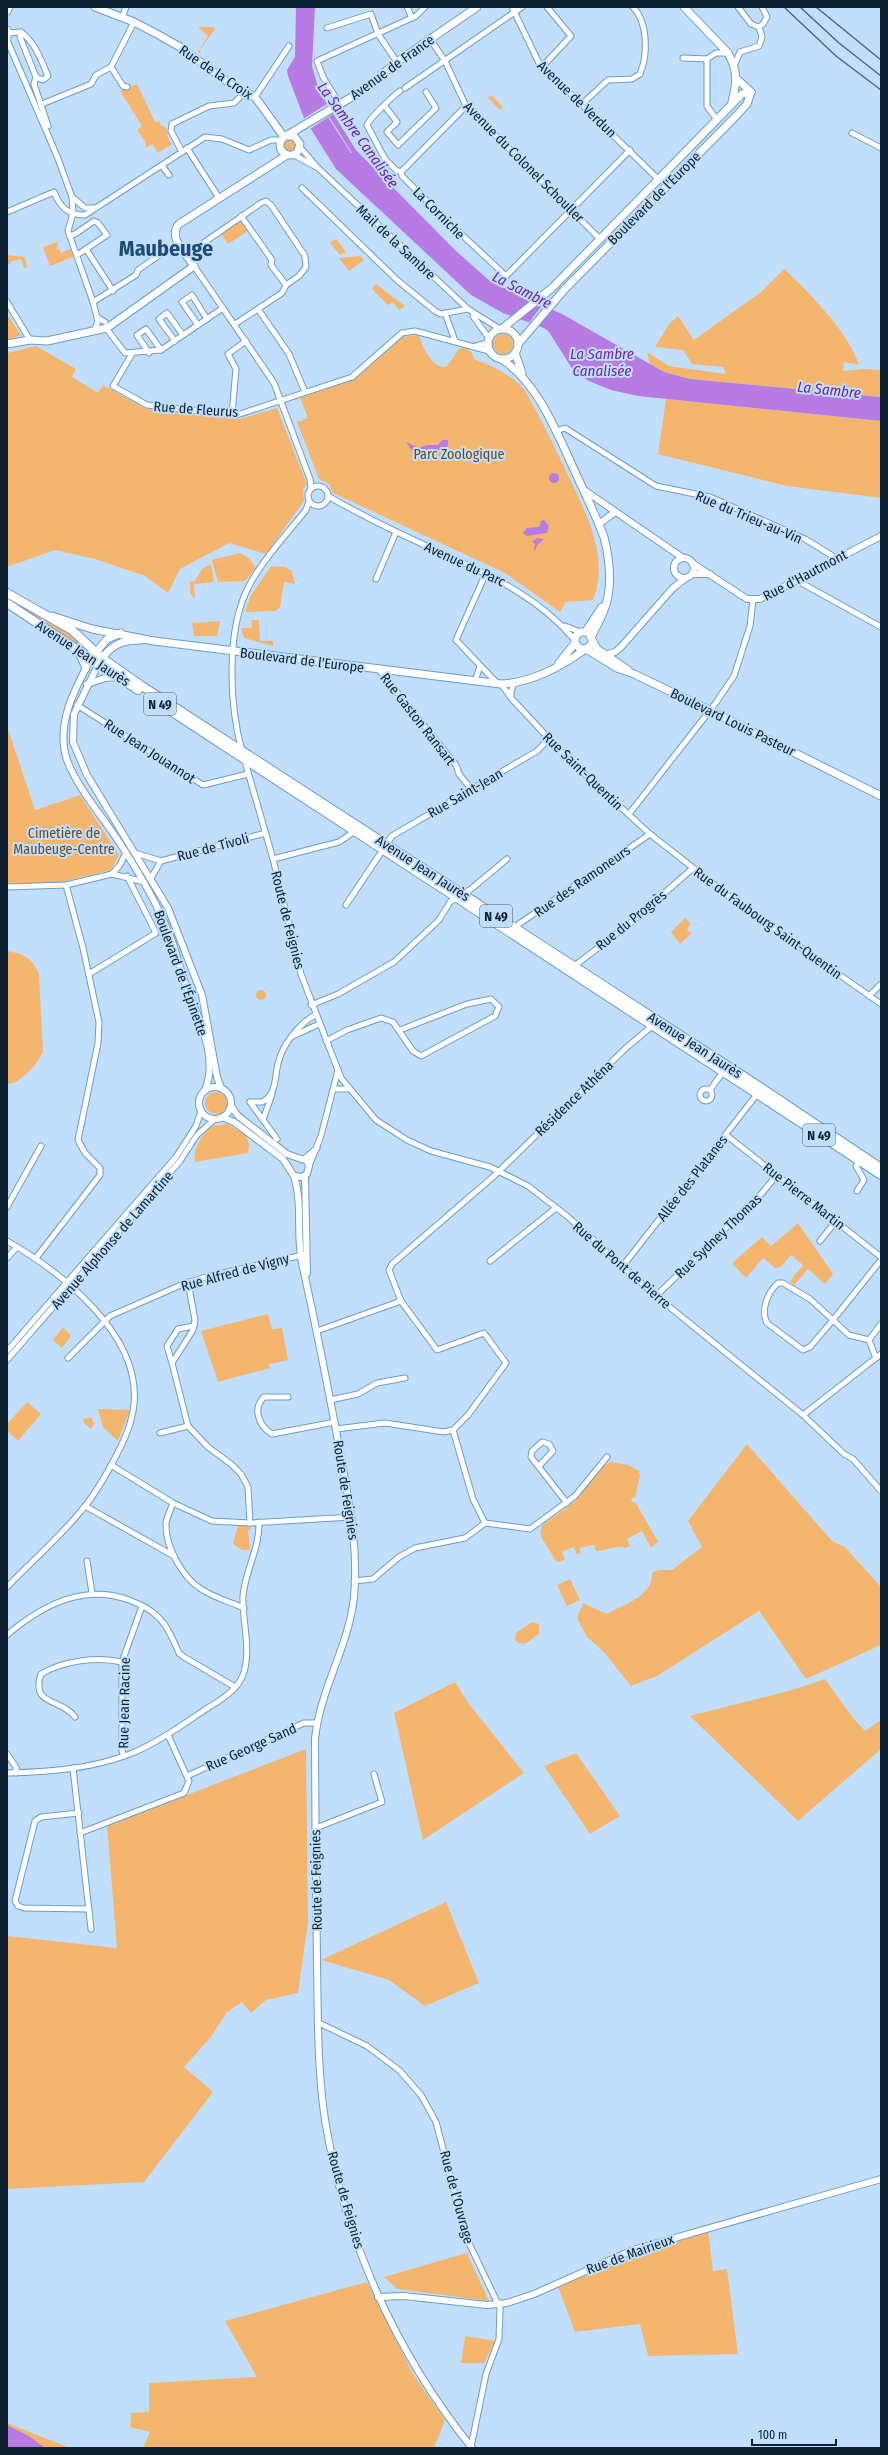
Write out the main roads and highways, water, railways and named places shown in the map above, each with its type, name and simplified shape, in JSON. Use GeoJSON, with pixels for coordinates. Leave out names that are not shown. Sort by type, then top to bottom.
{"type":"FeatureCollection","features":[{"type":"Feature","properties":{"kind":"main road"},"geometry":{"type":"LineString","coordinates":[[7,11],[9,7]]}},
{"type":"Feature","properties":{"kind":"main road","name":"Rue de la Croix"},"geometry":{"type":"LineString","coordinates":[[95,7],[134,22],[180,47],[233,86],[255,98],[283,140],[282,152],[290,155]]}},
{"type":"Feature","properties":{"kind":"main road","name":"Avenue de France"},"geometry":{"type":"LineString","coordinates":[[283,140],[339,103],[362,92],[397,62],[478,7]]}},
{"type":"Feature","properties":{"kind":"main road"},"geometry":{"type":"LineString","coordinates":[[684,7],[728,53],[734,66],[737,79],[732,102]]}},
{"type":"Feature","properties":{"kind":"main road"},"geometry":{"type":"LineString","coordinates":[[737,79],[751,92]]}},
{"type":"Feature","properties":{"kind":"main road"},"geometry":{"type":"LineString","coordinates":[[634,674],[604,655],[588,635],[604,612],[610,576],[608,552],[599,524],[556,431],[530,388],[512,365],[489,351],[488,340],[501,328],[510,324],[540,298],[717,120],[732,102],[742,94],[751,92]]}},
{"type":"Feature","properties":{"kind":"main road","name":"Boulevard de l'Europe"},"geometry":{"type":"LineString","coordinates":[[518,344],[553,302],[737,115],[747,104],[751,92]]}},
{"type":"Feature","properties":{"kind":"main road"},"geometry":{"type":"LineString","coordinates":[[235,187],[290,155],[299,144],[305,125]]}},
{"type":"Feature","properties":{"kind":"main road"},"geometry":{"type":"LineString","coordinates":[[7,344],[30,340],[47,341],[107,326],[194,266],[176,239],[175,229],[179,224],[235,187],[274,158],[283,140],[294,136],[299,144]]}},
{"type":"Feature","properties":{"kind":"main road"},"geometry":{"type":"LineString","coordinates":[[501,328],[513,332],[518,344],[515,353],[530,388]]}},
{"type":"Feature","properties":{"kind":"main road"},"geometry":{"type":"LineString","coordinates":[[501,359],[515,353]]}},
{"type":"Feature","properties":{"kind":"main road","name":"Avenue Jean Jaurès"},"geometry":{"type":"LineString","coordinates":[[7,593],[72,630],[93,655],[120,677],[355,831],[385,847]]}},
{"type":"Feature","properties":{"kind":"main road","name":"Avenue Jean Jaurès"},"geometry":{"type":"LineString","coordinates":[[7,603],[76,649],[93,655]]}},
{"type":"Feature","properties":{"kind":"main road","name":"Boulevard de l'Europe"},"geometry":{"type":"LineString","coordinates":[[44,614],[92,629],[154,640],[379,670],[499,684],[514,682],[545,672],[585,649],[588,635]]}},
{"type":"Feature","properties":{"kind":"main road"},"geometry":{"type":"LineString","coordinates":[[93,655],[106,639],[121,633]]}},
{"type":"Feature","properties":{"kind":"main road","name":"Boulevard de l'Europe"},"geometry":{"type":"LineString","coordinates":[[558,664],[575,641],[588,635]]}},
{"type":"Feature","properties":{"kind":"main road"},"geometry":{"type":"LineString","coordinates":[[101,661],[111,647],[122,641],[154,640]]}},
{"type":"Feature","properties":{"kind":"main road","name":"Boulevard Louis Pasteur"},"geometry":{"type":"LineString","coordinates":[[575,641],[578,648],[585,649],[617,668],[634,674],[709,710],[881,796]]}},
{"type":"Feature","properties":{"kind":"main road","name":"Avenue Jean Jaurès"},"geometry":{"type":"LineString","coordinates":[[101,661],[241,749],[385,847],[513,928],[652,1026],[723,1072],[759,1092],[881,1168]]}},
{"type":"Feature","properties":{"kind":"main road","name":"Avenue Jean Jaurès"},"geometry":{"type":"LineString","coordinates":[[460,895],[759,1092],[881,1175]]}},
{"type":"Feature","properties":{"kind":"water","name":"La Sambre Canalisée"},"geometry":{"type":"Polygon","coordinates":[[[296,7],[315,7],[312,66],[319,91],[356,150],[455,250],[491,282],[562,314],[664,372],[690,379],[881,397],[881,421],[638,396],[611,390],[589,381],[573,370],[549,332],[544,328],[503,313],[471,295],[336,169],[304,118],[288,76],[287,70],[295,57],[296,7]],[[328,117],[352,153],[330,118],[328,117]]]}},
{"type":"Feature","properties":{"kind":"water"},"geometry":{"type":"Polygon","coordinates":[[[442,440],[448,440],[448,446],[436,451],[429,449],[425,452],[413,452],[406,442],[419,448],[427,445],[438,445],[442,440]]]}},
{"type":"Feature","properties":{"kind":"water"},"geometry":{"type":"Polygon","coordinates":[[[554,473],[559,478],[554,483],[549,478],[554,473]]]}},
{"type":"Feature","properties":{"kind":"water"},"geometry":{"type":"Polygon","coordinates":[[[544,520],[549,526],[547,533],[527,536],[523,533],[527,528],[539,527],[541,521],[544,520]]]}},
{"type":"Feature","properties":{"kind":"water"},"geometry":{"type":"Polygon","coordinates":[[[537,538],[544,539],[537,545],[535,551],[535,544],[532,542],[537,538]]]}},
{"type":"Feature","properties":{"kind":"water"},"geometry":{"type":"Polygon","coordinates":[[[7,2425],[29,2436],[45,2448],[7,2448],[7,2425]]]}},
{"type":"Feature","properties":{"kind":"railway"},"geometry":{"type":"LineString","coordinates":[[784,7],[836,56],[881,90]]}},
{"type":"Feature","properties":{"kind":"railway"},"geometry":{"type":"LineString","coordinates":[[800,7],[839,43],[881,76]]}},
{"type":"Feature","properties":{"kind":"railway"},"geometry":{"type":"LineString","coordinates":[[816,7],[881,60]]}},
{"type":"Feature","properties":{"kind":"district","name":"Maubeuge"},"geometry":{"type":"Point","coordinates":[166,248]}},
{"type":"Feature","properties":{"kind":"water label","name":"La Sambre"},"geometry":{"type":"Point","coordinates":[522,290]}},
{"type":"Feature","properties":{"kind":"water label","name":"La Sambre"},"geometry":{"type":"Point","coordinates":[829,390]}},
{"type":"Feature","properties":{"kind":"park label","name":"Parc Zoologique"},"geometry":{"type":"Point","coordinates":[459,454]}},
{"type":"Feature","properties":{"kind":"park label","name":"Cimetière de Maubeuge-Centre"},"geometry":{"type":"Point","coordinates":[64,842]}}]}
